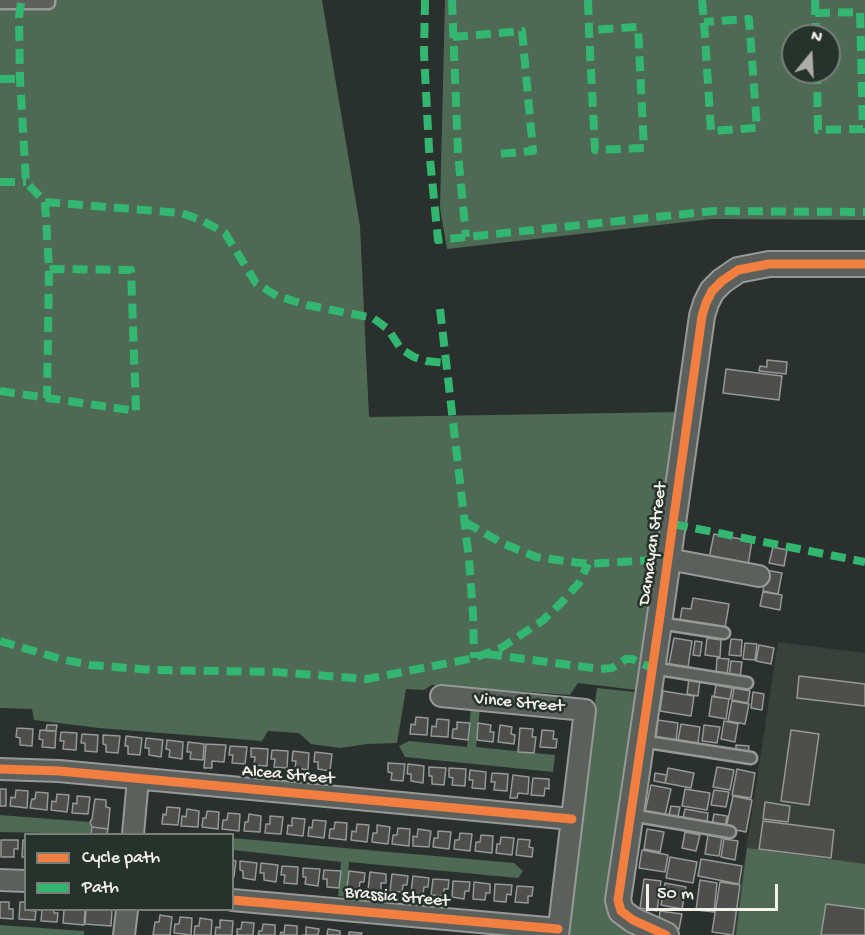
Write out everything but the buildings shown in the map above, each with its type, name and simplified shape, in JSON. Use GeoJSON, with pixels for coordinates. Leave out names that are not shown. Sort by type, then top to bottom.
{"type":"FeatureCollection","features":[{"type":"Feature","properties":{"kind":"street","name":"Damayan Street"},"geometry":{"type":"LineString","coordinates":[[666,935],[633,920],[621,911],[618,900],[705,303],[712,291],[730,274],[754,266],[865,264]]}},
{"type":"Feature","properties":{"kind":"street"},"geometry":{"type":"LineString","coordinates":[[668,559],[759,576]]}},
{"type":"Feature","properties":{"kind":"street","name":"Vince Street"},"geometry":{"type":"LineString","coordinates":[[441,696],[585,710],[558,932]]}},
{"type":"Feature","properties":{"kind":"street","name":"Alcea Street"},"geometry":{"type":"LineString","coordinates":[[0,769],[59,771],[572,819]]}},
{"type":"Feature","properties":{"kind":"street"},"geometry":{"type":"LineString","coordinates":[[133,833],[138,779]]}},
{"type":"Feature","properties":{"kind":"street"},"geometry":{"type":"LineString","coordinates":[[0,880],[24,881]]}},
{"type":"Feature","properties":{"kind":"street","name":"Brassia Street"},"geometry":{"type":"LineString","coordinates":[[234,900],[558,932]]}},
{"type":"Feature","properties":{"kind":"street"},"geometry":{"type":"LineString","coordinates":[[124,935],[127,911]]}},
{"type":"Feature","properties":{"kind":"lane"},"geometry":{"type":"LineString","coordinates":[[0,3],[49,3],[49,0]]}},
{"type":"Feature","properties":{"kind":"lane"},"geometry":{"type":"LineString","coordinates":[[659,623],[724,633]]}},
{"type":"Feature","properties":{"kind":"lane"},"geometry":{"type":"LineString","coordinates":[[652,668],[747,683]]}},
{"type":"Feature","properties":{"kind":"lane"},"geometry":{"type":"LineString","coordinates":[[641,741],[751,758]]}},
{"type":"Feature","properties":{"kind":"lane"},"geometry":{"type":"LineString","coordinates":[[630,815],[730,832]]}},
{"type":"Feature","properties":{"kind":"shaded area"},"geometry":{"type":"Polygon","coordinates":[[[778,642],[865,653],[865,935],[733,935],[778,642]]]}},
{"type":"Feature","properties":{"kind":"green space"},"geometry":{"type":"Polygon","coordinates":[[[0,0],[322,0],[360,226],[369,417],[677,412],[636,690],[578,683],[570,695],[432,685],[424,690],[406,689],[397,743],[340,748],[311,744],[299,733],[268,731],[262,741],[99,728],[34,720],[32,709],[0,708],[0,0]]]}},
{"type":"Feature","properties":{"kind":"green space"},"geometry":{"type":"Polygon","coordinates":[[[445,0],[865,0],[865,220],[712,219],[447,249],[440,208],[445,0]]]}},
{"type":"Feature","properties":{"kind":"green space"},"geometry":{"type":"Polygon","coordinates":[[[597,688],[636,692],[607,894],[615,924],[636,935],[562,935],[597,688]]]}},
{"type":"Feature","properties":{"kind":"green space"},"geometry":{"type":"Polygon","coordinates":[[[471,708],[480,708],[476,747],[555,755],[553,772],[405,757],[399,746],[409,741],[467,747],[471,708]]]}},
{"type":"Feature","properties":{"kind":"green space"},"geometry":{"type":"Polygon","coordinates":[[[0,815],[90,822],[92,827],[90,833],[0,832],[0,815]]]}},
{"type":"Feature","properties":{"kind":"green space"},"geometry":{"type":"Polygon","coordinates":[[[234,838],[514,863],[523,871],[518,878],[349,862],[346,897],[338,896],[341,862],[234,850],[234,838]]]}},
{"type":"Feature","properties":{"kind":"green space"},"geometry":{"type":"Polygon","coordinates":[[[747,848],[865,864],[865,935],[736,935],[747,848]]]}},
{"type":"Feature","properties":{"kind":"green space"},"geometry":{"type":"Polygon","coordinates":[[[0,925],[84,931],[84,935],[0,935],[0,925]]]}},
{"type":"Feature","properties":{"kind":"marked path"},"geometry":{"type":"LineString","coordinates":[[425,0],[424,53],[429,149],[438,240],[714,211],[865,212]]}},
{"type":"Feature","properties":{"kind":"marked path"},"geometry":{"type":"LineString","coordinates":[[452,0],[458,153],[466,237]]}},
{"type":"Feature","properties":{"kind":"marked path"},"geometry":{"type":"LineString","coordinates":[[588,0],[589,30],[595,150],[644,148],[638,27],[589,30]]}},
{"type":"Feature","properties":{"kind":"marked path"},"geometry":{"type":"LineString","coordinates":[[702,0],[711,131],[757,128],[749,19],[704,22]]}},
{"type":"Feature","properties":{"kind":"marked path"},"geometry":{"type":"LineString","coordinates":[[815,0],[816,24]]}},
{"type":"Feature","properties":{"kind":"marked path"},"geometry":{"type":"LineString","coordinates":[[21,3],[19,17],[20,79],[26,182],[45,202],[181,213],[201,220],[225,233],[256,283],[277,296],[307,305],[373,318],[388,329],[401,349],[426,361],[445,363]]}},
{"type":"Feature","properties":{"kind":"marked path"},"geometry":{"type":"LineString","coordinates":[[815,13],[860,12],[863,129],[818,130],[817,84]]}},
{"type":"Feature","properties":{"kind":"marked path"},"geometry":{"type":"LineString","coordinates":[[453,37],[522,31],[533,151],[499,154]]}},
{"type":"Feature","properties":{"kind":"marked path"},"geometry":{"type":"LineString","coordinates":[[0,79],[20,79]]}},
{"type":"Feature","properties":{"kind":"marked path"},"geometry":{"type":"LineString","coordinates":[[0,182],[26,182]]}},
{"type":"Feature","properties":{"kind":"marked path"},"geometry":{"type":"LineString","coordinates":[[45,202],[49,269],[47,398]]}},
{"type":"Feature","properties":{"kind":"marked path"},"geometry":{"type":"LineString","coordinates":[[0,391],[136,411],[131,270],[49,269]]}},
{"type":"Feature","properties":{"kind":"marked path"},"geometry":{"type":"LineString","coordinates":[[440,309],[469,560],[474,658]]}},
{"type":"Feature","properties":{"kind":"marked path"},"geometry":{"type":"LineString","coordinates":[[465,522],[502,543],[536,557],[588,564],[668,559]]}},
{"type":"Feature","properties":{"kind":"marked path"},"geometry":{"type":"LineString","coordinates":[[673,524],[865,562]]}},
{"type":"Feature","properties":{"kind":"marked path"},"geometry":{"type":"LineString","coordinates":[[0,641],[90,665],[152,670],[276,672],[367,679],[474,658],[501,648],[542,621],[561,603],[579,583],[588,564]]}},
{"type":"Feature","properties":{"kind":"marked path"},"geometry":{"type":"LineString","coordinates":[[487,654],[600,669],[612,668],[626,659],[632,659],[652,668]]}},
{"type":"Feature","properties":{"kind":"cycle path"},"geometry":{"type":"LineString","coordinates":[[666,935],[633,920],[621,911],[618,900],[702,316],[712,291],[738,270],[769,264],[865,264]]}},
{"type":"Feature","properties":{"kind":"cycle path"},"geometry":{"type":"LineString","coordinates":[[0,769],[59,771],[572,819]]}},
{"type":"Feature","properties":{"kind":"cycle path"},"geometry":{"type":"LineString","coordinates":[[234,900],[558,929]]}}]}
